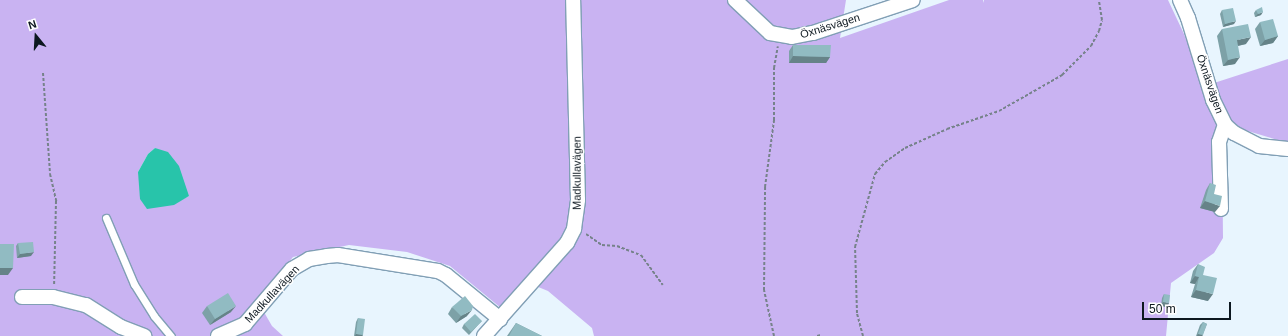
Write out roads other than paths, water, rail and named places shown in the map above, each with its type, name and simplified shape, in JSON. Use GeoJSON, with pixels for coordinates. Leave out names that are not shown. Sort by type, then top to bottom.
{"type":"FeatureCollection","features":[{"type":"Feature","properties":{"kind":"street","name":"Madkullavägen"},"geometry":{"type":"LineString","coordinates":[[484,336],[567,243],[574,229],[578,192],[573,0]]}},
{"type":"Feature","properties":{"kind":"street","name":"Öxnäsvägen"},"geometry":{"type":"LineString","coordinates":[[735,0],[770,33],[781,36],[803,36],[913,0]]}},
{"type":"Feature","properties":{"kind":"street","name":"Öxnäsvägen"},"geometry":{"type":"LineString","coordinates":[[1180,0],[1193,32],[1213,100],[1226,125],[1234,133],[1259,146],[1288,149]]}},
{"type":"Feature","properties":{"kind":"street"},"geometry":{"type":"LineString","coordinates":[[1221,209],[1218,142],[1226,125]]}},
{"type":"Feature","properties":{"kind":"street","name":"Madkullavägen"},"geometry":{"type":"LineString","coordinates":[[218,336],[245,324],[292,269],[309,259],[338,255],[438,271],[452,279],[500,319]]}},
{"type":"Feature","properties":{"kind":"street"},"geometry":{"type":"LineString","coordinates":[[22,297],[53,297],[86,306],[121,327],[144,336]]}},
{"type":"Feature","properties":{"kind":"lane"},"geometry":{"type":"LineString","coordinates":[[106,218],[134,284],[171,336]]}}]}
